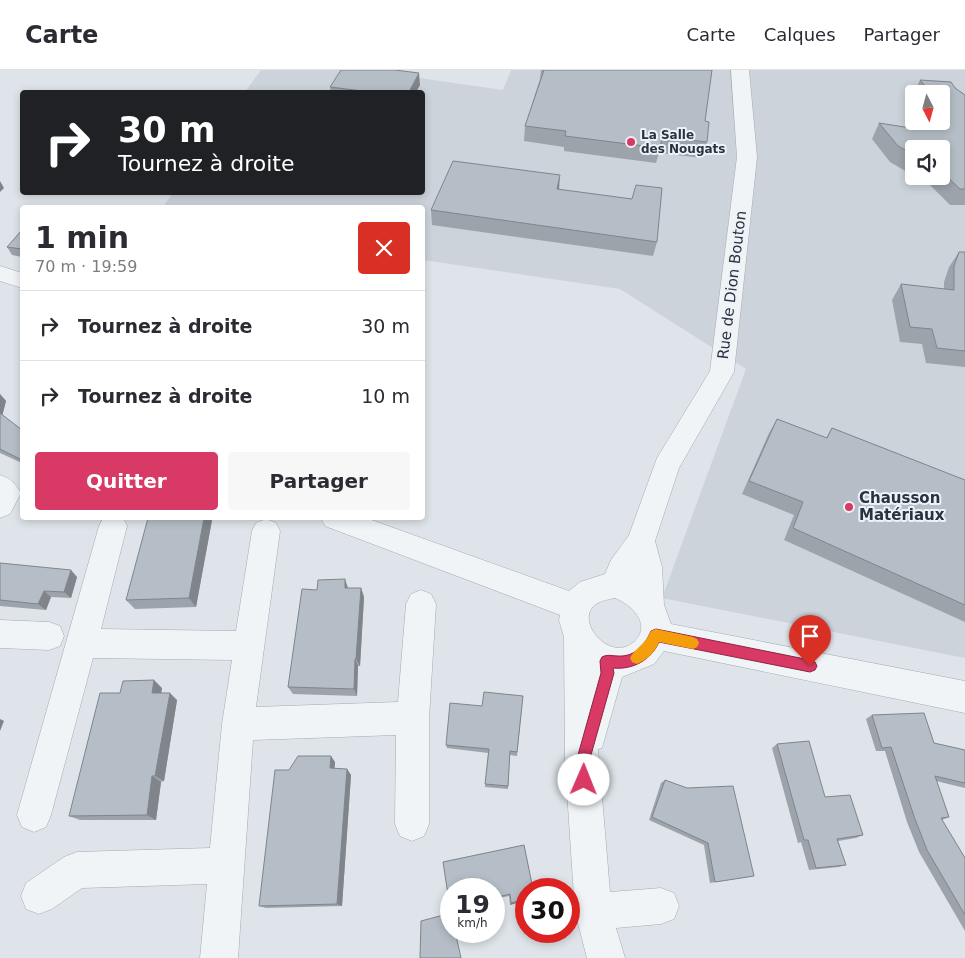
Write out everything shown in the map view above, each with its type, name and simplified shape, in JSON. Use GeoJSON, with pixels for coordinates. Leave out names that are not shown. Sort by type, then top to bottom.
{"type":"FeatureCollection","features":[{"type":"Feature","properties":{"kind":"street","name":"Rue de Dion Bouton"},"geometry":{"type":"LineString","coordinates":[[615,585],[621,569],[641,541],[666,466],[722,372],[747,156],[740,70]]}},
{"type":"Feature","properties":{"kind":"street"},"geometry":{"type":"LineString","coordinates":[[0,273],[20,280]]}},
{"type":"Feature","properties":{"kind":"street"},"geometry":{"type":"LineString","coordinates":[[0,486],[7,493],[0,506]]}},
{"type":"Feature","properties":{"kind":"street"},"geometry":{"type":"LineString","coordinates":[[340,520],[575,607]]}},
{"type":"Feature","properties":{"kind":"street"},"geometry":{"type":"LineString","coordinates":[[34,815],[114,526]]}},
{"type":"Feature","properties":{"kind":"street"},"geometry":{"type":"LineString","coordinates":[[219,958],[238,724],[266,531]]}},
{"type":"Feature","properties":{"kind":"street"},"geometry":{"type":"LineString","coordinates":[[578,639],[590,653],[606,661],[620,662],[632,660],[643,654],[651,646],[652,621],[648,567],[641,541]]}},
{"type":"Feature","properties":{"kind":"street"},"geometry":{"type":"LineString","coordinates":[[606,958],[593,912],[582,762],[578,639],[573,623],[575,607],[590,590],[602,586],[615,585],[638,594],[652,621],[965,696]]}},
{"type":"Feature","properties":{"kind":"street"},"geometry":{"type":"LineString","coordinates":[[412,824],[413,718],[421,604]]}},
{"type":"Feature","properties":{"kind":"street"},"geometry":{"type":"LineString","coordinates":[[0,634],[49,636]]}},
{"type":"Feature","properties":{"kind":"street"},"geometry":{"type":"LineString","coordinates":[[82,642],[250,646]]}},
{"type":"Feature","properties":{"kind":"street"},"geometry":{"type":"LineString","coordinates":[[582,762],[607,673],[606,661]]}},
{"type":"Feature","properties":{"kind":"street"},"geometry":{"type":"LineString","coordinates":[[238,724],[413,718]]}},
{"type":"Feature","properties":{"kind":"street"},"geometry":{"type":"LineString","coordinates":[[39,896],[77,870],[226,865]]}},
{"type":"Feature","properties":{"kind":"street"},"geometry":{"type":"LineString","coordinates":[[593,912],[661,906]]}},
{"type":"Feature","properties":{"kind":"shaded area"},"geometry":{"type":"Polygon","coordinates":[[[261,70],[363,70],[503,90],[511,70],[965,70],[965,658],[662,598],[746,369],[620,289],[425,260],[425,205],[164,205],[172,195],[425,195],[425,90],[246,90],[261,70]]]}},
{"type":"Feature","properties":{"kind":"building"},"geometry":{"type":"Polygon","coordinates":[[[341,70],[395,70],[419,73],[410,90],[355,90],[330,87],[341,70]]]}},
{"type":"Feature","properties":{"kind":"building"},"geometry":{"type":"Polygon","coordinates":[[[544,70],[712,70],[705,121],[709,122],[707,142],[662,137],[660,148],[565,136],[566,131],[525,126],[544,70]]]}},
{"type":"Feature","properties":{"kind":"building"},"geometry":{"type":"Polygon","coordinates":[[[920,80],[951,82],[955,88],[965,95],[965,189],[960,189],[950,180],[950,140],[905,140],[905,150],[898,146],[879,123],[905,127],[905,130],[950,130],[950,85],[924,85],[920,80]]]}},
{"type":"Feature","properties":{"kind":"building"},"geometry":{"type":"Polygon","coordinates":[[[453,161],[560,175],[557,189],[632,199],[636,185],[662,188],[657,242],[431,210],[453,161]]]}},
{"type":"Feature","properties":{"kind":"building"},"geometry":{"type":"Polygon","coordinates":[[[20,232],[20,249],[7,247],[20,232]]]}},
{"type":"Feature","properties":{"kind":"building"},"geometry":{"type":"Polygon","coordinates":[[[959,252],[965,252],[965,351],[937,348],[932,329],[910,327],[901,284],[954,290],[954,266],[959,252]]]}},
{"type":"Feature","properties":{"kind":"building"},"geometry":{"type":"Polygon","coordinates":[[[0,413],[20,428],[20,459],[0,449],[0,413]]]}},
{"type":"Feature","properties":{"kind":"building"},"geometry":{"type":"Polygon","coordinates":[[[777,419],[827,438],[832,428],[965,480],[965,605],[793,528],[803,502],[749,481],[777,419]]]}},
{"type":"Feature","properties":{"kind":"building"},"geometry":{"type":"Polygon","coordinates":[[[147,520],[204,520],[189,598],[126,600],[147,520]]]}},
{"type":"Feature","properties":{"kind":"building"},"geometry":{"type":"Polygon","coordinates":[[[0,563],[71,570],[64,592],[44,591],[38,604],[0,600],[0,563]]]}},
{"type":"Feature","properties":{"kind":"building"},"geometry":{"type":"Polygon","coordinates":[[[345,579],[345,588],[361,588],[354,689],[288,687],[302,589],[317,590],[318,580],[345,579]]]}},
{"type":"Feature","properties":{"kind":"building"},"geometry":{"type":"Polygon","coordinates":[[[154,680],[152,693],[170,693],[155,776],[152,776],[147,815],[69,816],[100,693],[120,693],[123,681],[154,680]]]}},
{"type":"Feature","properties":{"kind":"building"},"geometry":{"type":"Polygon","coordinates":[[[484,692],[523,696],[517,752],[510,751],[508,786],[485,784],[489,749],[446,745],[450,703],[482,706],[484,692]]]}},
{"type":"Feature","properties":{"kind":"building"},"geometry":{"type":"Polygon","coordinates":[[[924,713],[934,743],[965,750],[965,783],[935,776],[949,817],[941,818],[965,858],[965,915],[927,850],[891,747],[882,748],[872,715],[924,713]]]}},
{"type":"Feature","properties":{"kind":"building"},"geometry":{"type":"Polygon","coordinates":[[[809,741],[825,797],[850,795],[863,835],[837,839],[846,865],[816,868],[808,840],[804,840],[777,744],[809,741]]]}},
{"type":"Feature","properties":{"kind":"building"},"geometry":{"type":"Polygon","coordinates":[[[298,756],[331,756],[330,768],[347,769],[337,904],[259,906],[275,770],[289,770],[298,756]]]}},
{"type":"Feature","properties":{"kind":"building"},"geometry":{"type":"Polygon","coordinates":[[[665,780],[687,788],[733,786],[754,876],[715,882],[708,843],[652,817],[665,780]]]}},
{"type":"Feature","properties":{"kind":"building"},"geometry":{"type":"Polygon","coordinates":[[[524,845],[531,878],[515,878],[515,902],[511,903],[510,894],[505,895],[505,878],[445,878],[443,862],[524,845]]]}},
{"type":"Feature","properties":{"kind":"building"},"geometry":{"type":"Polygon","coordinates":[[[440,916],[440,943],[458,943],[461,958],[420,958],[421,921],[440,916]]]}},
{"type":"Feature","properties":{"kind":"slow traffic"},"geometry":{"type":"LineString","coordinates":[[637,658],[651,646],[656,635],[693,643]]}},
{"type":"Feature","properties":{"kind":"place","name":"La Salle des Nougats"},"geometry":{"type":"Point","coordinates":[631,142]}},
{"type":"Feature","properties":{"kind":"place","name":"Chausson Matériaux"},"geometry":{"type":"Point","coordinates":[849,507]}},
{"type":"Feature","properties":{"kind":"route"},"geometry":{"type":"LineString","coordinates":[[584,780],[582,762],[607,673],[606,661],[620,662],[632,660],[643,654],[651,646],[656,635],[810,666]]}}]}
